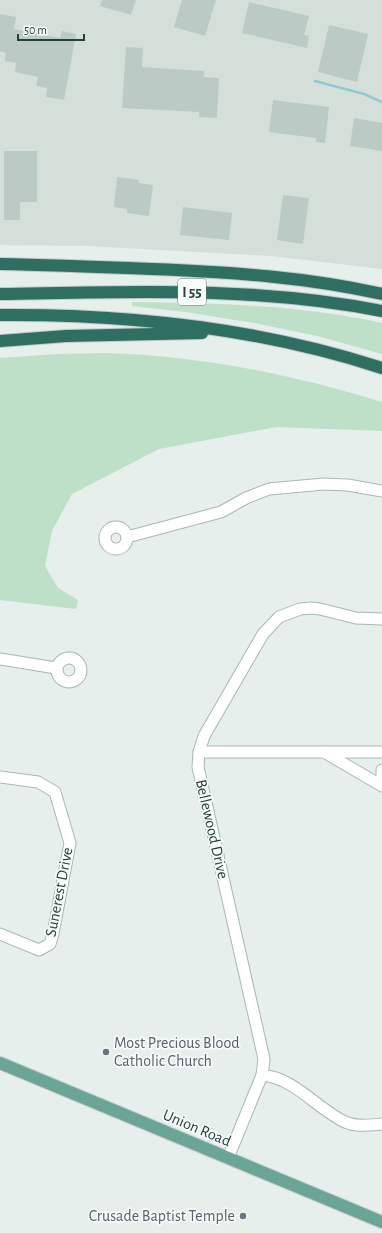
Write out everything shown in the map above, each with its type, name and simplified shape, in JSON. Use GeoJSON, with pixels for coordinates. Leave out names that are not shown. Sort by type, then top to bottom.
{"type":"FeatureCollection","features":[{"type":"Feature","properties":{"kind":"highway"},"geometry":{"type":"LineString","coordinates":[[0,264],[249,274],[328,284],[382,294]]}},
{"type":"Feature","properties":{"kind":"highway","name":"I 55"},"geometry":{"type":"LineString","coordinates":[[0,294],[221,292],[310,299],[382,312]]}},
{"type":"Feature","properties":{"kind":"highway","name":"I 55"},"geometry":{"type":"LineString","coordinates":[[0,316],[79,316],[135,319],[236,332],[329,352],[382,368]]}},
{"type":"Feature","properties":{"kind":"highway"},"geometry":{"type":"LineString","coordinates":[[0,341],[66,336],[236,332]]}},
{"type":"Feature","properties":{"kind":"main road","name":"Union Road"},"geometry":{"type":"LineString","coordinates":[[0,1063],[382,1222]]}},
{"type":"Feature","properties":{"kind":"street"},"geometry":{"type":"LineString","coordinates":[[127,537],[221,512],[246,498],[269,490],[324,484],[348,485],[382,490]]}},
{"type":"Feature","properties":{"kind":"street","name":"Bellewood Drive"},"geometry":{"type":"LineString","coordinates":[[228,1158],[262,1075],[264,1059],[198,767],[199,752],[204,736],[263,634],[279,617],[300,609],[311,608],[356,618],[382,619]]}},
{"type":"Feature","properties":{"kind":"street"},"geometry":{"type":"LineString","coordinates":[[0,659],[56,668]]}},
{"type":"Feature","properties":{"kind":"street"},"geometry":{"type":"LineString","coordinates":[[199,752],[382,752]]}},
{"type":"Feature","properties":{"kind":"street"},"geometry":{"type":"LineString","coordinates":[[324,752],[382,786]]}},
{"type":"Feature","properties":{"kind":"street"},"geometry":{"type":"LineString","coordinates":[[382,770],[382,781]]}},
{"type":"Feature","properties":{"kind":"street","name":"Sunerest Drive"},"geometry":{"type":"LineString","coordinates":[[0,777],[38,782],[55,792],[70,844],[50,944],[39,950],[0,934]]}},
{"type":"Feature","properties":{"kind":"street"},"geometry":{"type":"LineString","coordinates":[[262,1075],[278,1078],[346,1123],[364,1125],[382,1124]]}},
{"type":"Feature","properties":{"kind":"shaded area"},"geometry":{"type":"Polygon","coordinates":[[[0,0],[382,0],[382,269],[271,256],[87,246],[0,245],[0,0]]]}},
{"type":"Feature","properties":{"kind":"green space"},"geometry":{"type":"Polygon","coordinates":[[[132,302],[258,306],[320,312],[382,323],[382,354],[317,336],[254,323],[185,312],[132,306],[132,302]]]}},
{"type":"Feature","properties":{"kind":"green space"},"geometry":{"type":"Polygon","coordinates":[[[106,353],[211,362],[280,375],[348,392],[382,402],[382,431],[276,427],[159,449],[72,494],[52,531],[45,566],[58,588],[78,600],[76,609],[0,600],[0,358],[57,354],[106,353]]]}},
{"type":"Feature","properties":{"kind":"building"},"geometry":{"type":"Polygon","coordinates":[[[102,0],[136,0],[131,15],[100,6],[102,0]]]}},
{"type":"Feature","properties":{"kind":"building"},"geometry":{"type":"Polygon","coordinates":[[[182,0],[216,0],[205,36],[174,27],[182,0]]]}},
{"type":"Feature","properties":{"kind":"building"},"geometry":{"type":"Polygon","coordinates":[[[249,2],[309,16],[304,35],[309,36],[307,48],[242,33],[249,2]]]}},
{"type":"Feature","properties":{"kind":"building"},"geometry":{"type":"Polygon","coordinates":[[[0,14],[16,17],[14,29],[60,38],[62,31],[76,34],[64,100],[46,97],[47,88],[36,86],[38,77],[15,72],[16,63],[5,61],[6,53],[0,51],[0,14]]]}},
{"type":"Feature","properties":{"kind":"building"},"geometry":{"type":"Polygon","coordinates":[[[329,25],[368,34],[357,82],[318,72],[329,25]]]}},
{"type":"Feature","properties":{"kind":"building"},"geometry":{"type":"Polygon","coordinates":[[[126,47],[143,48],[142,67],[204,71],[204,77],[219,78],[217,118],[199,117],[199,112],[122,108],[126,47]]]}},
{"type":"Feature","properties":{"kind":"building"},"geometry":{"type":"Polygon","coordinates":[[[273,100],[329,107],[325,143],[316,142],[316,138],[269,132],[273,100]]]}},
{"type":"Feature","properties":{"kind":"building"},"geometry":{"type":"Polygon","coordinates":[[[354,118],[382,123],[382,151],[350,146],[354,118]]]}},
{"type":"Feature","properties":{"kind":"building"},"geometry":{"type":"Polygon","coordinates":[[[4,151],[37,151],[37,202],[20,202],[20,220],[4,220],[4,151]]]}},
{"type":"Feature","properties":{"kind":"building"},"geometry":{"type":"Polygon","coordinates":[[[117,177],[139,180],[139,183],[153,185],[149,216],[127,213],[127,209],[114,207],[117,177]]]}},
{"type":"Feature","properties":{"kind":"building"},"geometry":{"type":"Polygon","coordinates":[[[283,195],[309,198],[303,244],[277,240],[283,195]]]}},
{"type":"Feature","properties":{"kind":"building"},"geometry":{"type":"Polygon","coordinates":[[[183,207],[232,213],[229,240],[180,235],[183,207]]]}},
{"type":"Feature","properties":{"kind":"waterway"},"geometry":{"type":"LineString","coordinates":[[315,81],[364,94],[382,102]]}},
{"type":"Feature","properties":{"kind":"place","name":"Most Precious Blood Catholic Church"},"geometry":{"type":"Point","coordinates":[106,1052]}},
{"type":"Feature","properties":{"kind":"place","name":"Crusade Baptist Temple"},"geometry":{"type":"Point","coordinates":[243,1216]}}]}
